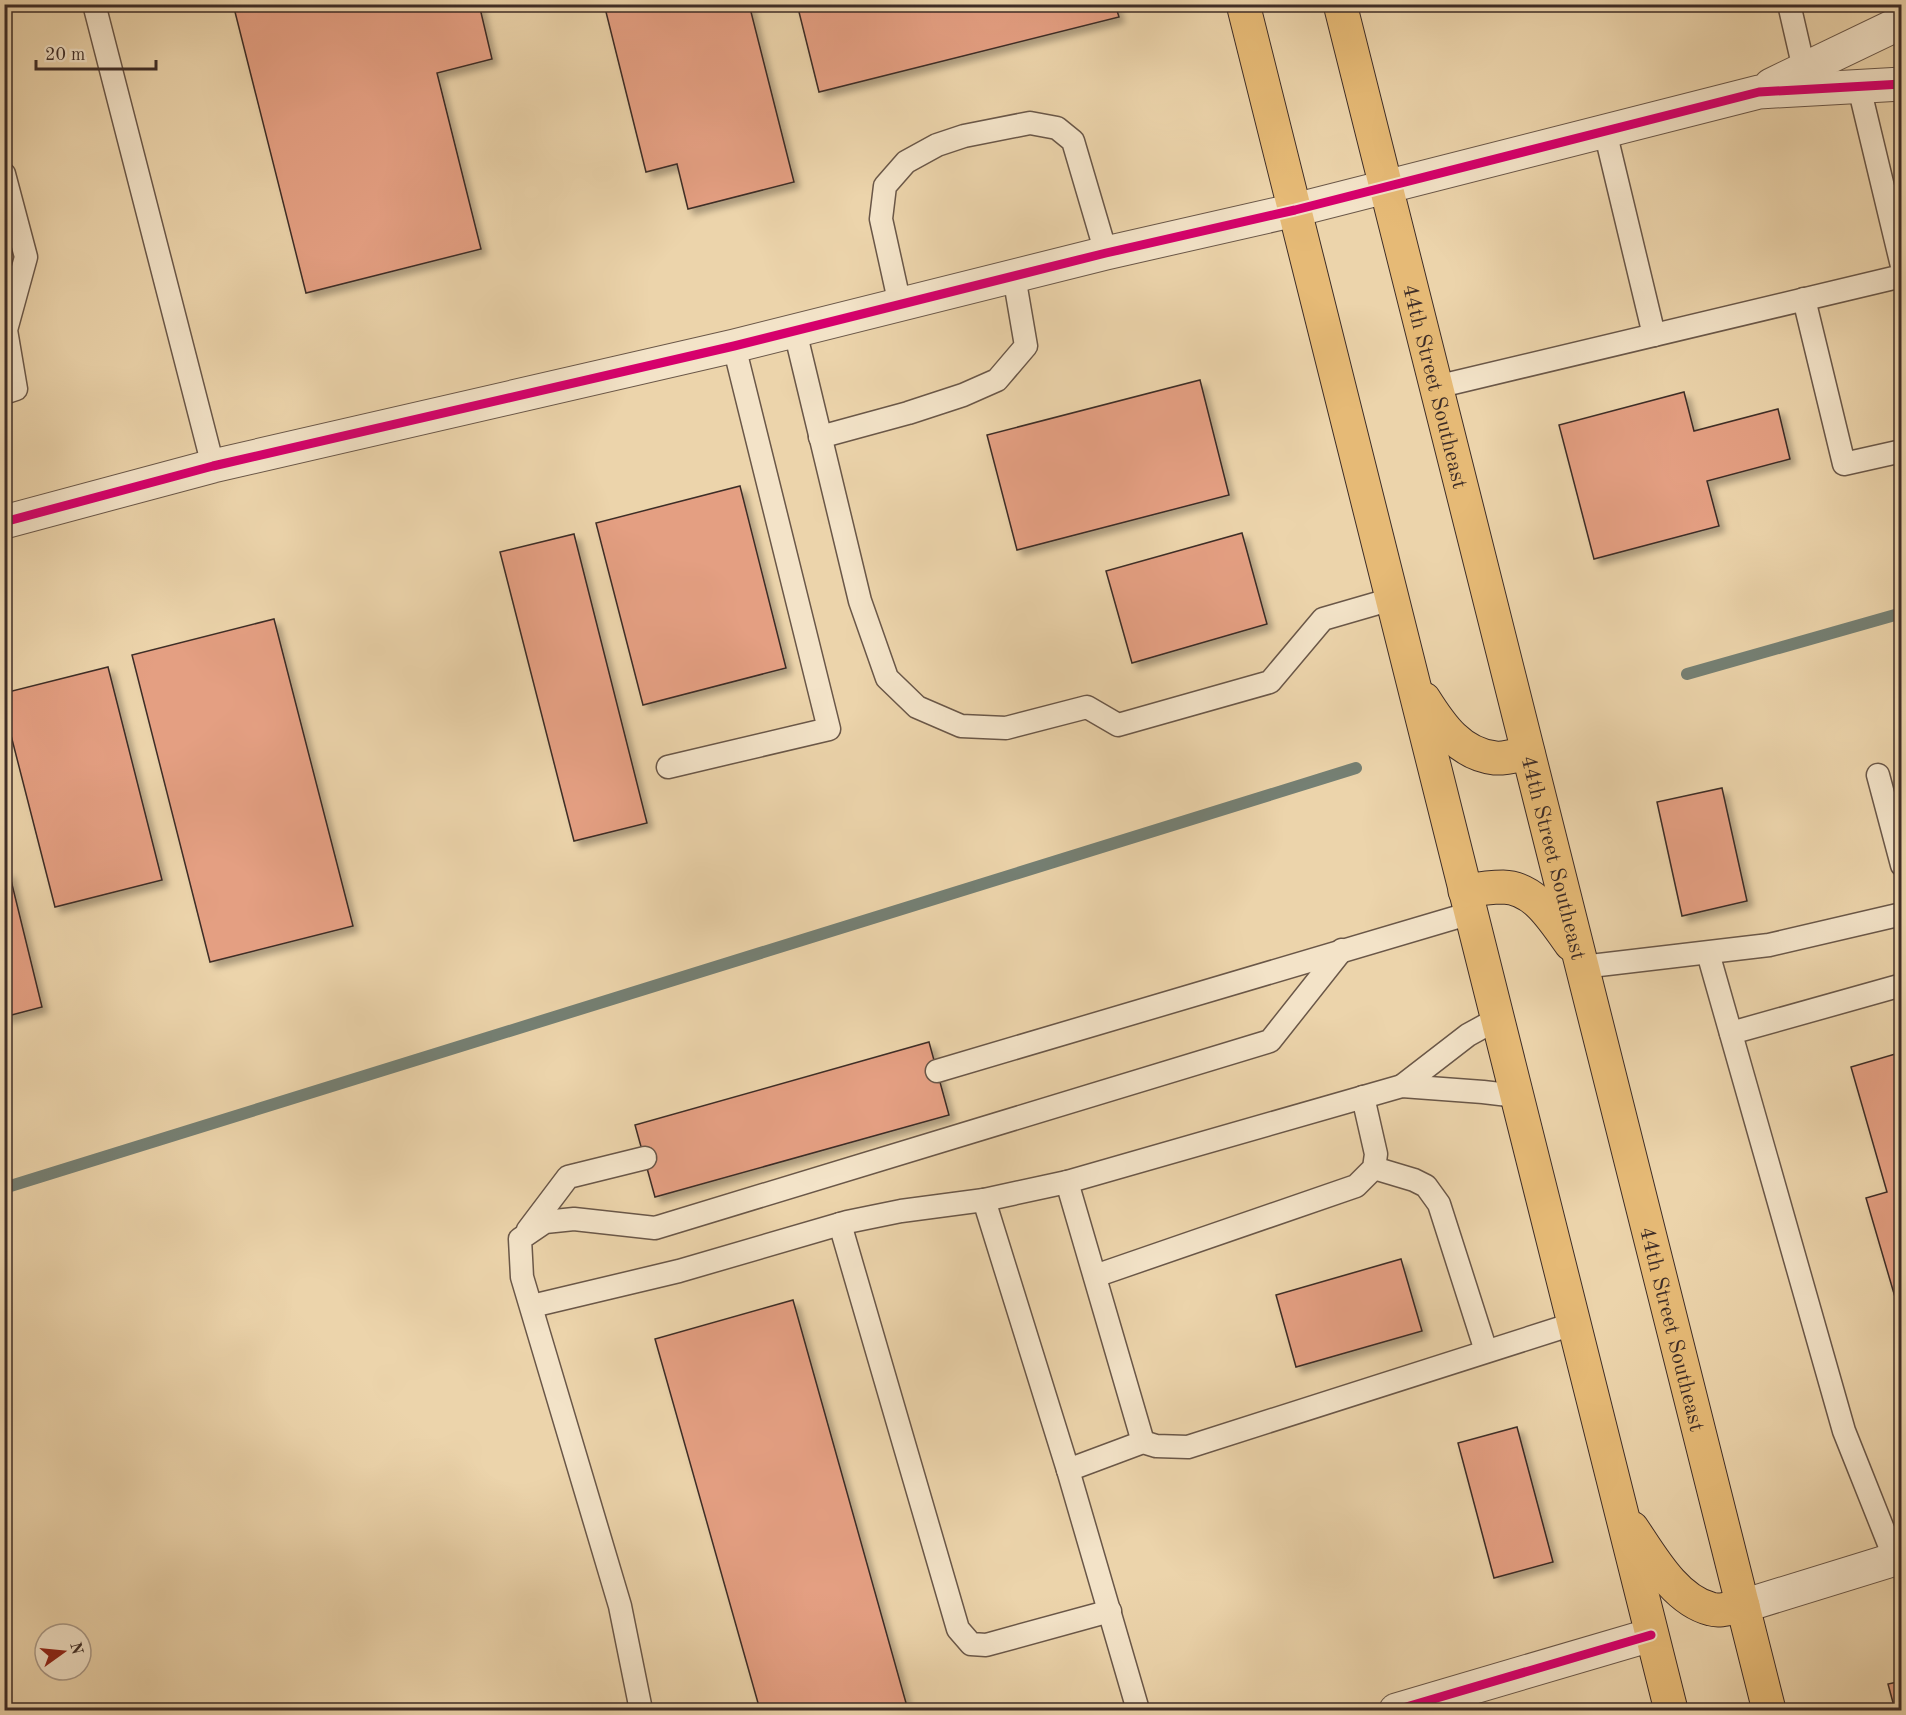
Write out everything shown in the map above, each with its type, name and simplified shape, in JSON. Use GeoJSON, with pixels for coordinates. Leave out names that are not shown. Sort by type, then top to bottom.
{"type":"FeatureCollection","features":[{"type":"Feature","properties":{"kind":"main road"},"geometry":{"type":"LineString","coordinates":[[1243,4],[1671,1710]]}},
{"type":"Feature","properties":{"kind":"main road","name":"44th Street Southeast"},"geometry":{"type":"LineString","coordinates":[[1340,4],[1769,1710]]}},
{"type":"Feature","properties":{"kind":"main road"},"geometry":{"type":"LineString","coordinates":[[1413,682],[1441,725],[1466,750],[1496,758],[1528,753]]}},
{"type":"Feature","properties":{"kind":"main road"},"geometry":{"type":"LineString","coordinates":[[1468,902],[1505,887],[1529,895],[1547,911],[1580,961]]}},
{"type":"Feature","properties":{"kind":"main road"},"geometry":{"type":"LineString","coordinates":[[1620,1511],[1665,1576],[1690,1600],[1712,1610],[1743,1606]]}},
{"type":"Feature","properties":{"kind":"street"},"geometry":{"type":"LineString","coordinates":[[1759,92],[1902,22]]}},
{"type":"Feature","properties":{"kind":"street"},"geometry":{"type":"LineString","coordinates":[[4,522],[213,466],[734,346],[1106,253],[1295,210],[1759,92],[1902,84]]}},
{"type":"Feature","properties":{"kind":"street"},"geometry":{"type":"LineString","coordinates":[[1743,1606],[1898,1558]]}},
{"type":"Feature","properties":{"kind":"street"},"geometry":{"type":"LineString","coordinates":[[1396,1710],[1651,1635]]}},
{"type":"Feature","properties":{"kind":"lane"},"geometry":{"type":"LineString","coordinates":[[94,4],[213,466]]}},
{"type":"Feature","properties":{"kind":"lane"},"geometry":{"type":"LineString","coordinates":[[1789,4],[1804,69]]}},
{"type":"Feature","properties":{"kind":"lane"},"geometry":{"type":"LineString","coordinates":[[1859,87],[1902,266]]}},
{"type":"Feature","properties":{"kind":"lane"},"geometry":{"type":"LineString","coordinates":[[900,305],[881,219],[885,186],[906,162],[937,145],[964,135],[1030,123],[1057,128],[1073,141],[1106,253]]}},
{"type":"Feature","properties":{"kind":"lane"},"geometry":{"type":"LineString","coordinates":[[1605,131],[1654,335]]}},
{"type":"Feature","properties":{"kind":"lane"},"geometry":{"type":"LineString","coordinates":[[4,174],[26,256],[6,330],[16,389],[4,393]]}},
{"type":"Feature","properties":{"kind":"lane"},"geometry":{"type":"LineString","coordinates":[[820,437],[908,413],[963,395],[997,380],[1026,346],[1014,276]]}},
{"type":"Feature","properties":{"kind":"lane"},"geometry":{"type":"LineString","coordinates":[[1436,387],[1902,276]]}},
{"type":"Feature","properties":{"kind":"lane"},"geometry":{"type":"LineString","coordinates":[[1804,299],[1844,464],[1902,450]]}},
{"type":"Feature","properties":{"kind":"lane"},"geometry":{"type":"LineString","coordinates":[[795,331],[860,601],[887,678],[917,708],[961,726],[1006,728],[1087,707],[1118,725],[1270,682],[1323,619],[1392,599]]}},
{"type":"Feature","properties":{"kind":"lane"},"geometry":{"type":"LineString","coordinates":[[668,767],[829,729],[734,346]]}},
{"type":"Feature","properties":{"kind":"lane"},"geometry":{"type":"LineString","coordinates":[[1878,775],[1902,865]]}},
{"type":"Feature","properties":{"kind":"lane"},"geometry":{"type":"LineString","coordinates":[[937,1071],[1342,950],[1468,902]]}},
{"type":"Feature","properties":{"kind":"lane"},"geometry":{"type":"LineString","coordinates":[[1580,961],[1708,953],[1769,945],[1902,914]]}},
{"type":"Feature","properties":{"kind":"lane"},"geometry":{"type":"LineString","coordinates":[[520,1239],[545,1222],[574,1219],[655,1228],[1270,1041],[1342,950]]}},
{"type":"Feature","properties":{"kind":"lane"},"geometry":{"type":"LineString","coordinates":[[1708,953],[1844,1431],[1898,1558]]}},
{"type":"Feature","properties":{"kind":"lane"},"geometry":{"type":"LineString","coordinates":[[1731,1033],[1902,985]]}},
{"type":"Feature","properties":{"kind":"lane"},"geometry":{"type":"LineString","coordinates":[[1402,1086],[1468,1035],[1497,1019]]}},
{"type":"Feature","properties":{"kind":"lane"},"geometry":{"type":"LineString","coordinates":[[532,1306],[679,1271],[840,1224],[901,1211],[984,1200],[1067,1182],[1402,1086],[1517,1096]]}},
{"type":"Feature","properties":{"kind":"lane"},"geometry":{"type":"LineString","coordinates":[[1095,1276],[1356,1186],[1374,1168],[1376,1154],[1363,1097]]}},
{"type":"Feature","properties":{"kind":"lane"},"geometry":{"type":"LineString","coordinates":[[641,1710],[620,1606],[522,1277],[520,1239],[568,1177],[645,1158]]}},
{"type":"Feature","properties":{"kind":"lane"},"geometry":{"type":"LineString","coordinates":[[1374,1168],[1426,1186],[1439,1204],[1486,1351]]}},
{"type":"Feature","properties":{"kind":"lane"},"geometry":{"type":"LineString","coordinates":[[1067,1182],[1143,1442]]}},
{"type":"Feature","properties":{"kind":"lane"},"geometry":{"type":"LineString","coordinates":[[984,1200],[1068,1470],[1138,1710]]}},
{"type":"Feature","properties":{"kind":"lane"},"geometry":{"type":"LineString","coordinates":[[840,1224],[958,1629],[971,1644],[986,1645],[1110,1611]]}},
{"type":"Feature","properties":{"kind":"lane"},"geometry":{"type":"LineString","coordinates":[[1068,1470],[1143,1442],[1156,1446],[1188,1447],[1574,1324]]}},
{"type":"Feature","properties":{"kind":"building"},"geometry":{"type":"Polygon","coordinates":[[[233,4],[479,4],[492,59],[437,73],[481,249],[306,293],[233,4]]]}},
{"type":"Feature","properties":{"kind":"building"},"geometry":{"type":"Polygon","coordinates":[[[604,4],[749,4],[794,182],[688,209],[677,164],[646,172],[604,4]]]}},
{"type":"Feature","properties":{"kind":"building"},"geometry":{"type":"Polygon","coordinates":[[[797,4],[1115,4],[1119,17],[819,92],[797,4]]]}},
{"type":"Feature","properties":{"kind":"building"},"geometry":{"type":"Polygon","coordinates":[[[1200,380],[1229,495],[1017,550],[987,435],[1200,380]]]}},
{"type":"Feature","properties":{"kind":"building"},"geometry":{"type":"Polygon","coordinates":[[[1684,392],[1694,431],[1778,409],[1790,459],[1707,481],[1719,526],[1594,559],[1559,425],[1684,392]]]}},
{"type":"Feature","properties":{"kind":"building"},"geometry":{"type":"Polygon","coordinates":[[[740,486],[786,668],[643,705],[596,523],[740,486]]]}},
{"type":"Feature","properties":{"kind":"building"},"geometry":{"type":"Polygon","coordinates":[[[1242,533],[1267,624],[1132,663],[1106,571],[1242,533]]]}},
{"type":"Feature","properties":{"kind":"building"},"geometry":{"type":"Polygon","coordinates":[[[574,534],[647,823],[574,841],[500,552],[574,534]]]}},
{"type":"Feature","properties":{"kind":"building"},"geometry":{"type":"Polygon","coordinates":[[[274,619],[353,926],[210,962],[132,655],[274,619]]]}},
{"type":"Feature","properties":{"kind":"building"},"geometry":{"type":"Polygon","coordinates":[[[108,667],[162,880],[55,907],[4,708],[4,693],[108,667]]]}},
{"type":"Feature","properties":{"kind":"building"},"geometry":{"type":"Polygon","coordinates":[[[1722,788],[1747,901],[1682,916],[1657,802],[1722,788]]]}},
{"type":"Feature","properties":{"kind":"building"},"geometry":{"type":"Polygon","coordinates":[[[9,872],[42,1007],[4,1017],[4,873],[9,872]]]}},
{"type":"Feature","properties":{"kind":"building"},"geometry":{"type":"Polygon","coordinates":[[[929,1042],[949,1115],[655,1197],[635,1125],[929,1042]]]}},
{"type":"Feature","properties":{"kind":"building"},"geometry":{"type":"Polygon","coordinates":[[[1902,1052],[1902,1321],[1866,1198],[1887,1192],[1851,1067],[1902,1052]]]}},
{"type":"Feature","properties":{"kind":"building"},"geometry":{"type":"Polygon","coordinates":[[[1401,1259],[1422,1331],[1296,1367],[1276,1295],[1401,1259]]]}},
{"type":"Feature","properties":{"kind":"building"},"geometry":{"type":"Polygon","coordinates":[[[793,1300],[908,1710],[760,1710],[655,1339],[793,1300]]]}},
{"type":"Feature","properties":{"kind":"building"},"geometry":{"type":"Polygon","coordinates":[[[1517,1427],[1553,1562],[1494,1578],[1458,1443],[1517,1427]]]}},
{"type":"Feature","properties":{"kind":"building"},"geometry":{"type":"Polygon","coordinates":[[[1902,1681],[1902,1710],[1895,1710],[1888,1684],[1902,1681]]]}},
{"type":"Feature","properties":{"kind":"waterway"},"geometry":{"type":"LineString","coordinates":[[1687,674],[1902,613]]}},
{"type":"Feature","properties":{"kind":"waterway"},"geometry":{"type":"LineString","coordinates":[[4,1188],[1356,768]]}},
{"type":"Feature","properties":{"kind":"cycle path"},"geometry":{"type":"LineString","coordinates":[[4,522],[213,466],[734,346],[1106,253],[1295,210],[1759,92],[1902,84]]}},
{"type":"Feature","properties":{"kind":"cycle path"},"geometry":{"type":"LineString","coordinates":[[1396,1710],[1651,1635]]}}]}
